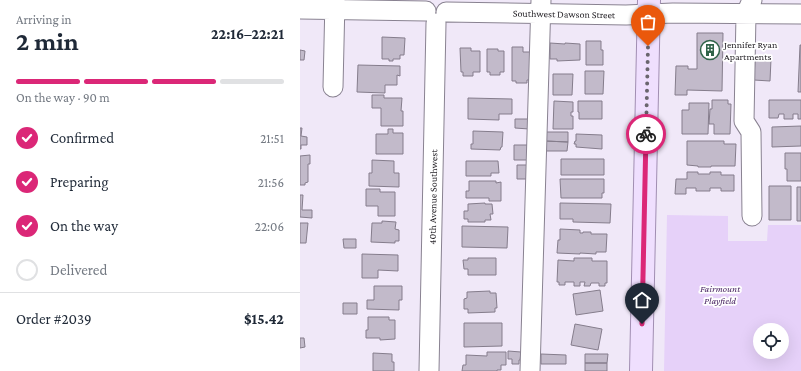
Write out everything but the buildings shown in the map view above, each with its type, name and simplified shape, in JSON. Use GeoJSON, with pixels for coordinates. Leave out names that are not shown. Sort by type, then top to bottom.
{"type":"FeatureCollection","features":[{"type":"Feature","properties":{"kind":"main road"},"geometry":{"type":"LineString","coordinates":[[641,371],[649,7]]}},
{"type":"Feature","properties":{"kind":"street","name":"Southwest Dawson Street"},"geometry":{"type":"LineString","coordinates":[[300,9],[335,5],[436,10],[533,6],[626,15],[649,7],[673,13],[749,7],[801,14]]}},
{"type":"Feature","properties":{"kind":"street"},"geometry":{"type":"LineString","coordinates":[[333,87],[335,5]]}},
{"type":"Feature","properties":{"kind":"street"},"geometry":{"type":"LineString","coordinates":[[530,371],[533,6]]}},
{"type":"Feature","properties":{"kind":"street"},"geometry":{"type":"LineString","coordinates":[[749,7],[744,121],[751,132],[752,216]]}},
{"type":"Feature","properties":{"kind":"street","name":"40th Avenue Southwest"},"geometry":{"type":"LineString","coordinates":[[429,371],[436,10]]}},
{"type":"Feature","properties":{"kind":"green space","name":"Fairmount Playfield"},"geometry":{"type":"Polygon","coordinates":[[[667,215],[728,216],[728,241],[767,241],[768,225],[801,225],[801,371],[664,371],[667,215]]]}},
{"type":"Feature","properties":{"kind":"way so far"},"geometry":{"type":"LineString","coordinates":[[646,134],[648,46]]}},
{"type":"Feature","properties":{"kind":"place","name":"Jennifer Ryan Apartments"},"geometry":{"type":"Point","coordinates":[710,50]}},
{"type":"Feature","properties":{"kind":"route"},"geometry":{"type":"LineString","coordinates":[[642,324],[646,134]]}}]}
